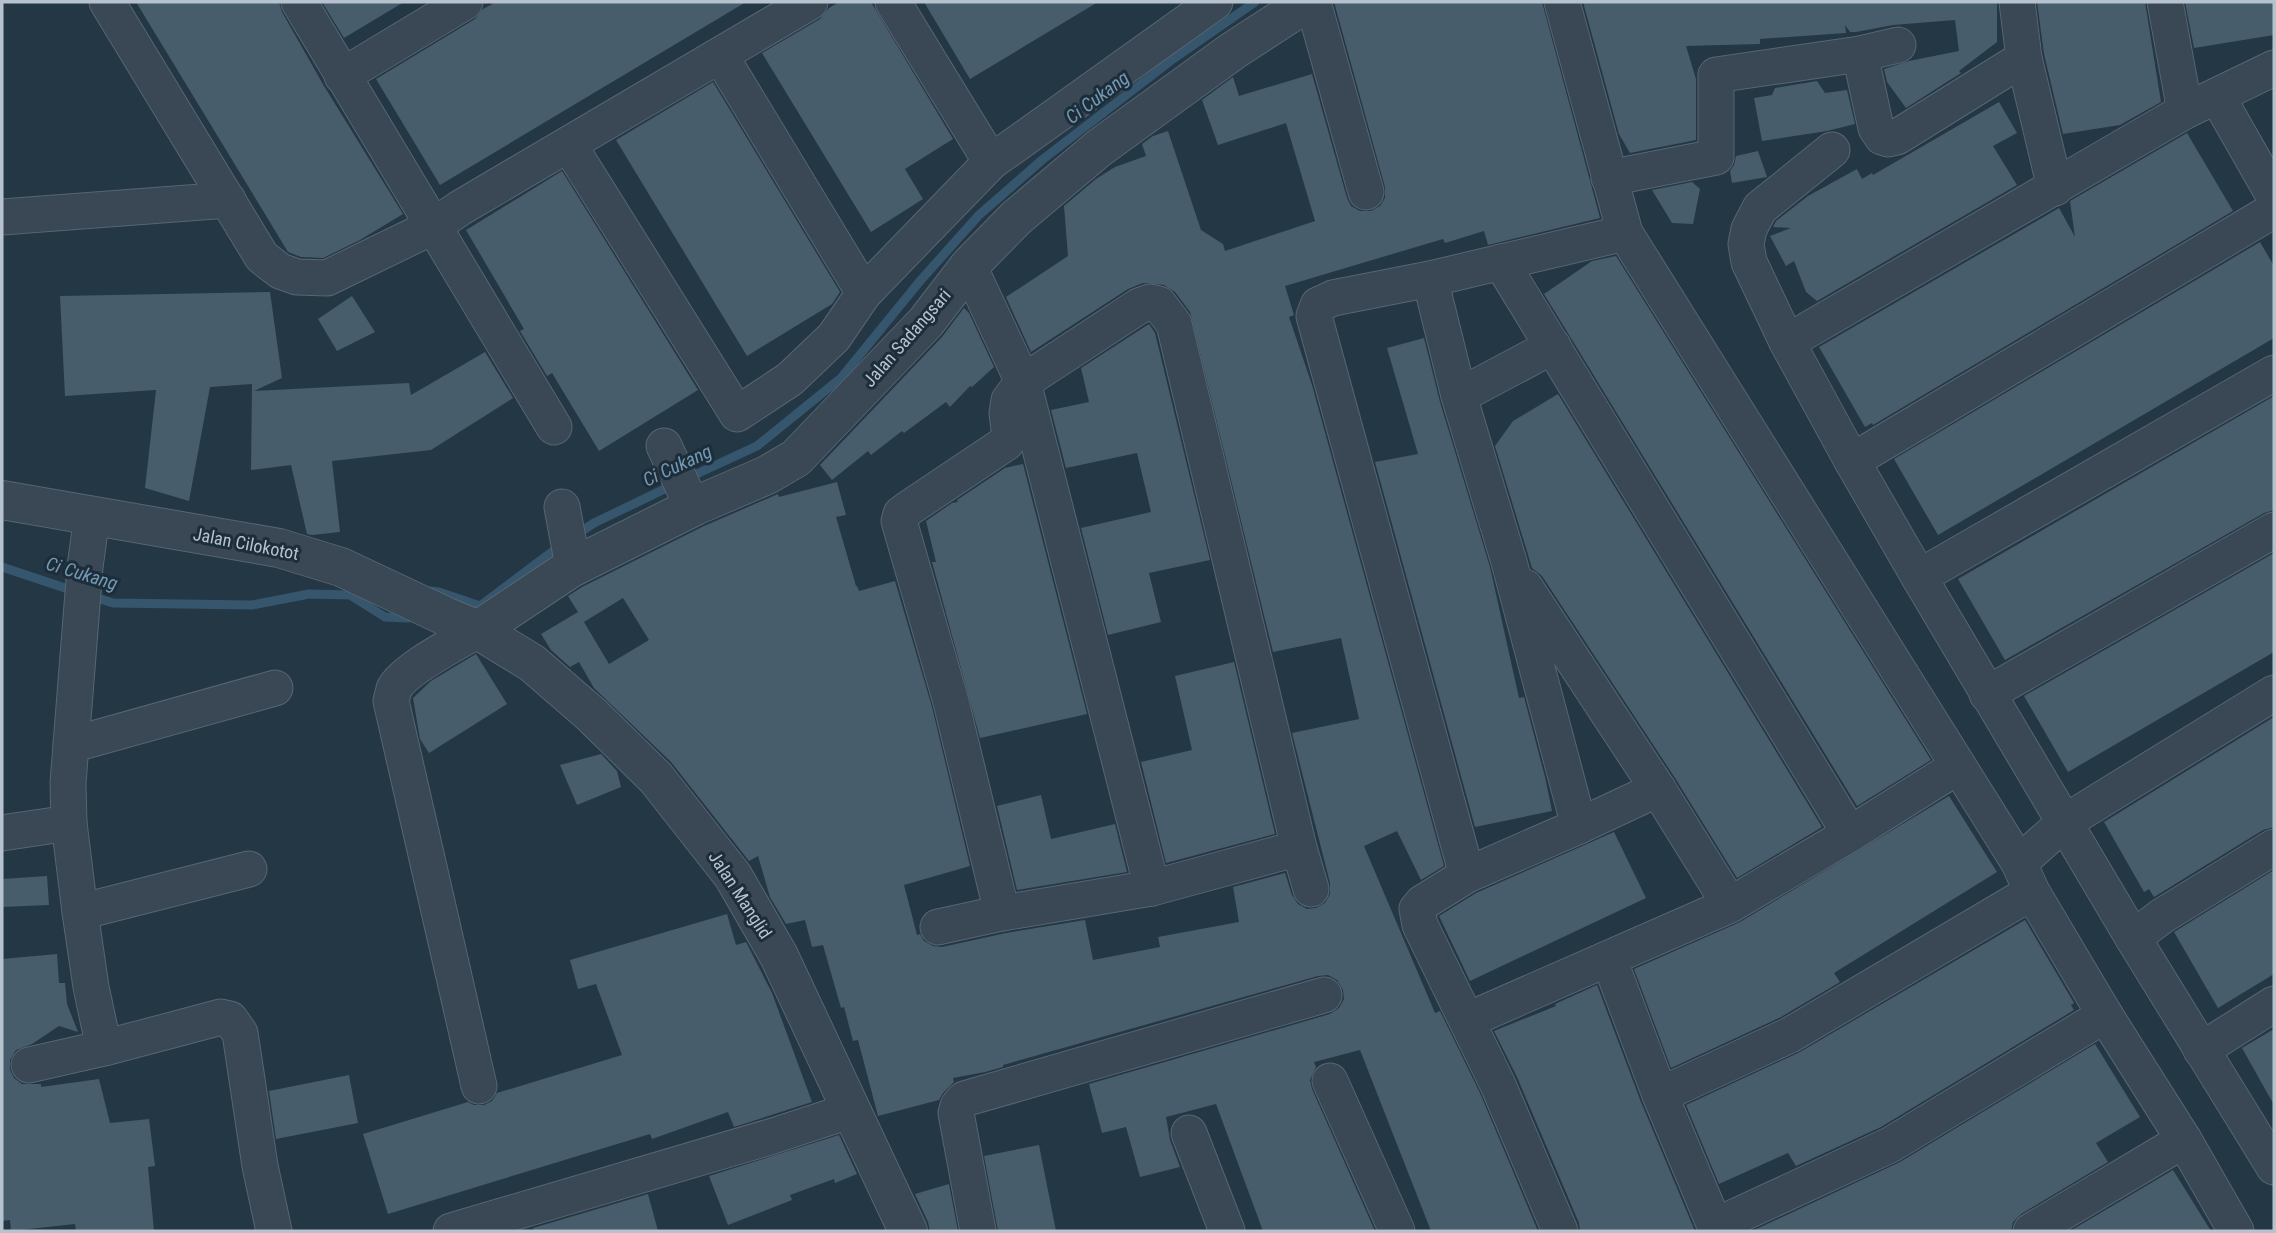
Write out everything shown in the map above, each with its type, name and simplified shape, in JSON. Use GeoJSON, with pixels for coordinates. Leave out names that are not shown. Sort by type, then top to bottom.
{"type":"FeatureCollection","features":[{"type":"Feature","properties":{"kind":"street"},"geometry":{"type":"LineString","coordinates":[[107,2],[262,257],[280,271],[297,277],[327,278],[434,226],[460,208],[810,2]]}},
{"type":"Feature","properties":{"kind":"street"},"geometry":{"type":"LineString","coordinates":[[299,2],[554,427]]}},
{"type":"Feature","properties":{"kind":"street"},"geometry":{"type":"LineString","coordinates":[[342,76],[465,2]]}},
{"type":"Feature","properties":{"kind":"street"},"geometry":{"type":"LineString","coordinates":[[893,2],[991,162]]}},
{"type":"Feature","properties":{"kind":"street"},"geometry":{"type":"LineString","coordinates":[[569,145],[727,420],[790,379],[834,337],[864,293],[991,162],[1215,2]]}},
{"type":"Feature","properties":{"kind":"street","name":"Jalan Sadangsari"},"geometry":{"type":"LineString","coordinates":[[462,624],[499,614],[568,540],[681,479],[767,475],[796,458],[926,322],[969,266],[1016,218],[1099,148],[1234,50],[1308,2]]}},
{"type":"Feature","properties":{"kind":"street"},"geometry":{"type":"LineString","coordinates":[[1313,2],[1366,192]]}},
{"type":"Feature","properties":{"kind":"street"},"geometry":{"type":"LineString","coordinates":[[1562,2],[1625,233],[2025,878],[2236,1231]]}},
{"type":"Feature","properties":{"kind":"street"},"geometry":{"type":"LineString","coordinates":[[2017,2],[2024,58],[2055,188]]}},
{"type":"Feature","properties":{"kind":"street"},"geometry":{"type":"LineString","coordinates":[[2165,2],[2185,111]]}},
{"type":"Feature","properties":{"kind":"street"},"geometry":{"type":"LineString","coordinates":[[1609,178],[1716,157],[1716,75],[1860,54],[1898,45]]}},
{"type":"Feature","properties":{"kind":"street"},"geometry":{"type":"LineString","coordinates":[[1860,54],[1876,128],[1882,137],[1888,139],[1897,137],[2024,58]]}},
{"type":"Feature","properties":{"kind":"street"},"geometry":{"type":"LineString","coordinates":[[720,55],[864,293]]}},
{"type":"Feature","properties":{"kind":"street"},"geometry":{"type":"LineString","coordinates":[[1787,342],[2185,111],[2274,68]]}},
{"type":"Feature","properties":{"kind":"street"},"geometry":{"type":"LineString","coordinates":[[2217,96],[2274,195]]}},
{"type":"Feature","properties":{"kind":"street"},"geometry":{"type":"LineString","coordinates":[[1832,150],[1760,208],[1749,229],[1746,244],[1749,262],[1787,342],[1919,577],[2133,938],[2274,1166]]}},
{"type":"Feature","properties":{"kind":"street"},"geometry":{"type":"LineString","coordinates":[[2,217],[228,200]]}},
{"type":"Feature","properties":{"kind":"street"},"geometry":{"type":"LineString","coordinates":[[1852,461],[2274,210]]}},
{"type":"Feature","properties":{"kind":"street"},"geometry":{"type":"LineString","coordinates":[[1466,875],[1314,316],[1318,305],[1333,298],[1430,279],[1625,233]]}},
{"type":"Feature","properties":{"kind":"street"},"geometry":{"type":"LineString","coordinates":[[1501,262],[1850,834]]}},
{"type":"Feature","properties":{"kind":"street"},"geometry":{"type":"LineString","coordinates":[[969,266],[1023,382],[1152,888]]}},
{"type":"Feature","properties":{"kind":"street"},"geometry":{"type":"LineString","coordinates":[[1430,279],[1579,826]]}},
{"type":"Feature","properties":{"kind":"street"},"geometry":{"type":"LineString","coordinates":[[1002,912],[951,702],[899,521],[901,514],[909,508],[1006,443],[1010,437],[1007,414],[1009,400],[1023,382],[1139,306],[1150,302],[1159,304],[1174,324],[1311,889]]}},
{"type":"Feature","properties":{"kind":"street"},"geometry":{"type":"LineString","coordinates":[[1460,396],[1553,346]]}},
{"type":"Feature","properties":{"kind":"street"},"geometry":{"type":"LineString","coordinates":[[1919,577],[2274,373]]}},
{"type":"Feature","properties":{"kind":"street","name":"Jalan Cilokotot"},"geometry":{"type":"LineString","coordinates":[[2,500],[279,548],[341,567],[462,624]]}},
{"type":"Feature","properties":{"kind":"street"},"geometry":{"type":"LineString","coordinates":[[92,516],[84,580],[68,783],[69,823],[80,912],[91,987],[104,1048]]}},
{"type":"Feature","properties":{"kind":"street"},"geometry":{"type":"LineString","coordinates":[[1987,694],[2274,530]]}},
{"type":"Feature","properties":{"kind":"street"},"geometry":{"type":"LineString","coordinates":[[1509,562],[1658,789],[1730,905]]}},
{"type":"Feature","properties":{"kind":"street"},"geometry":{"type":"LineString","coordinates":[[462,624],[395,688],[391,701],[479,1086]]}},
{"type":"Feature","properties":{"kind":"street","name":"Jalan Manglid"},"geometry":{"type":"LineString","coordinates":[[462,624],[532,663],[592,715],[656,778],[733,876],[779,956],[908,1231]]}},
{"type":"Feature","properties":{"kind":"street"},"geometry":{"type":"LineString","coordinates":[[71,744],[275,688]]}},
{"type":"Feature","properties":{"kind":"street"},"geometry":{"type":"LineString","coordinates":[[1660,1096],[1790,1035],[2025,878],[2064,822],[2274,693]]}},
{"type":"Feature","properties":{"kind":"street"},"geometry":{"type":"LineString","coordinates":[[1468,1020],[1730,905],[1957,767]]}},
{"type":"Feature","properties":{"kind":"street"},"geometry":{"type":"LineString","coordinates":[[1560,1231],[1498,1085],[1417,916],[1417,909],[1466,875],[1658,789]]}},
{"type":"Feature","properties":{"kind":"street"},"geometry":{"type":"LineString","coordinates":[[2,833],[69,823]]}},
{"type":"Feature","properties":{"kind":"street"},"geometry":{"type":"LineString","coordinates":[[2133,938],[2162,916],[2274,847]]}},
{"type":"Feature","properties":{"kind":"street"},"geometry":{"type":"LineString","coordinates":[[938,927],[1002,912],[1152,888],[1299,848]]}},
{"type":"Feature","properties":{"kind":"street"},"geometry":{"type":"LineString","coordinates":[[80,912],[249,869]]}},
{"type":"Feature","properties":{"kind":"street"},"geometry":{"type":"LineString","coordinates":[[1609,959],[1660,1096],[1716,1228],[1890,1145],[2105,1015]]}},
{"type":"Feature","properties":{"kind":"street"},"geometry":{"type":"LineString","coordinates":[[978,1231],[957,1113],[958,1106],[964,1099],[1324,995]]}},
{"type":"Feature","properties":{"kind":"street"},"geometry":{"type":"LineString","coordinates":[[2201,1050],[2274,1004]]}},
{"type":"Feature","properties":{"kind":"street"},"geometry":{"type":"LineString","coordinates":[[29,1065],[221,1017],[230,1019],[240,1033],[260,1166],[274,1231]]}},
{"type":"Feature","properties":{"kind":"street"},"geometry":{"type":"LineString","coordinates":[[1330,1081],[1397,1231]]}},
{"type":"Feature","properties":{"kind":"street"},"geometry":{"type":"LineString","coordinates":[[451,1231],[852,1110]]}},
{"type":"Feature","properties":{"kind":"street"},"geometry":{"type":"LineString","coordinates":[[1189,1133],[1227,1231]]}},
{"type":"Feature","properties":{"kind":"street"},"geometry":{"type":"LineString","coordinates":[[2031,1231],[2184,1140]]}},
{"type":"Feature","properties":{"kind":"building"},"geometry":{"type":"Polygon","coordinates":[[[136,2],[279,2],[324,86],[403,214],[323,258],[301,257],[288,252],[136,2]]]}},
{"type":"Feature","properties":{"kind":"building"},"geometry":{"type":"Polygon","coordinates":[[[322,2],[404,2],[344,38],[322,2]]]}},
{"type":"Feature","properties":{"kind":"building"},"geometry":{"type":"Polygon","coordinates":[[[496,2],[746,2],[440,185],[376,79],[475,19],[483,9],[496,2]]]}},
{"type":"Feature","properties":{"kind":"building"},"geometry":{"type":"Polygon","coordinates":[[[839,2],[871,2],[953,139],[905,169],[923,199],[871,232],[762,53],[820,19],[829,8],[839,2]]]}},
{"type":"Feature","properties":{"kind":"building"},"geometry":{"type":"Polygon","coordinates":[[[924,2],[1098,2],[970,79],[924,2]]]}},
{"type":"Feature","properties":{"kind":"building"},"geometry":{"type":"Polygon","coordinates":[[[1334,2],[1542,2],[1600,218],[1488,245],[1484,231],[1445,243],[1443,239],[1285,286],[1294,315],[1289,317],[1312,385],[1444,866],[1421,880],[1397,831],[1364,846],[1435,1013],[1440,1011],[1480,1093],[1538,1231],[1431,1231],[1360,1050],[1314,1062],[1316,1067],[1310,1080],[1375,1231],[1263,1231],[1216,1104],[1166,1117],[1170,1140],[1180,1167],[1140,1177],[1126,1127],[1102,1133],[1089,1084],[1330,1014],[1339,1008],[1344,999],[1343,990],[1337,980],[1328,975],[985,1072],[953,1078],[954,1082],[939,1100],[878,1116],[858,1040],[853,1041],[823,945],[812,947],[805,920],[786,924],[770,897],[758,856],[749,861],[671,762],[594,688],[579,662],[570,667],[551,650],[541,634],[578,612],[568,596],[582,587],[704,526],[778,494],[779,497],[837,482],[846,515],[836,517],[856,586],[859,591],[895,581],[932,707],[970,866],[904,885],[917,935],[920,934],[924,941],[933,946],[942,947],[1085,920],[1093,960],[1160,947],[1158,937],[1239,922],[1233,887],[1285,873],[1298,904],[1307,909],[1316,908],[1325,903],[1330,894],[1330,883],[1292,733],[1359,719],[1341,638],[1273,652],[1190,312],[1175,292],[1164,285],[1143,283],[1128,289],[1031,352],[1006,297],[1068,256],[1064,206],[1115,167],[1146,156],[1142,144],[1153,136],[1168,131],[1201,230],[1223,244],[1225,251],[1315,221],[1286,123],[1218,145],[1202,100],[1233,77],[1239,96],[1312,74],[1351,206],[1360,211],[1371,211],[1380,206],[1385,198],[1385,187],[1334,2]],[[623,598],[584,622],[581,617],[609,664],[649,640],[623,598]]]}},
{"type":"Feature","properties":{"kind":"building"},"geometry":{"type":"Polygon","coordinates":[[[1583,2],[1997,2],[1997,42],[1959,71],[1961,73],[1906,108],[1887,82],[1884,69],[1959,51],[1955,20],[1893,25],[1856,32],[1850,32],[1845,25],[1846,33],[1760,39],[1760,44],[1686,46],[1696,79],[1696,140],[1630,153],[1619,134],[1583,2]]]}},
{"type":"Feature","properties":{"kind":"building"},"geometry":{"type":"Polygon","coordinates":[[[2037,2],[2145,2],[2161,102],[2120,125],[2063,134],[2044,54],[2037,2]]]}},
{"type":"Feature","properties":{"kind":"building"},"geometry":{"type":"Polygon","coordinates":[[[2185,2],[2274,2],[2274,35],[2194,48],[2185,2]]]}},
{"type":"Feature","properties":{"kind":"building"},"geometry":{"type":"Polygon","coordinates":[[[1817,81],[1825,93],[1847,90],[1855,124],[1762,141],[1754,98],[1772,95],[1775,88],[1817,81]]]}},
{"type":"Feature","properties":{"kind":"building"},"geometry":{"type":"Polygon","coordinates":[[[713,82],[840,292],[832,304],[747,356],[616,140],[713,82]]]}},
{"type":"Feature","properties":{"kind":"building"},"geometry":{"type":"Polygon","coordinates":[[[1999,102],[2017,133],[1993,146],[2017,185],[1817,301],[1806,292],[1794,261],[1786,266],[1770,236],[1791,228],[1773,227],[1776,221],[1808,196],[1857,169],[1862,179],[1872,173],[1873,175],[1999,102]]]}},
{"type":"Feature","properties":{"kind":"building"},"geometry":{"type":"Polygon","coordinates":[[[2187,133],[2233,211],[1873,425],[1872,423],[1865,427],[1819,347],[2059,208],[2075,237],[2070,201],[2187,133]]]}},
{"type":"Feature","properties":{"kind":"building"},"geometry":{"type":"Polygon","coordinates":[[[1758,151],[1767,177],[1732,183],[1730,171],[1736,156],[1758,151]]]}},
{"type":"Feature","properties":{"kind":"building"},"geometry":{"type":"Polygon","coordinates":[[[562,171],[698,390],[599,451],[552,373],[547,376],[520,331],[524,329],[466,230],[562,171]]]}},
{"type":"Feature","properties":{"kind":"building"},"geometry":{"type":"Polygon","coordinates":[[[1692,182],[1700,189],[1693,224],[1672,223],[1652,190],[1692,182]]]}},
{"type":"Feature","properties":{"kind":"building"},"geometry":{"type":"Polygon","coordinates":[[[2260,242],[2274,266],[2274,338],[1938,535],[1894,459],[2260,242]]]}},
{"type":"Feature","properties":{"kind":"building"},"geometry":{"type":"Polygon","coordinates":[[[1616,256],[1931,760],[1857,806],[1544,294],[1592,261],[1616,256]]]}},
{"type":"Feature","properties":{"kind":"building"},"geometry":{"type":"Polygon","coordinates":[[[270,292],[282,378],[254,391],[409,383],[411,395],[485,352],[513,398],[431,450],[332,461],[340,532],[307,534],[291,465],[251,470],[252,384],[210,387],[189,501],[145,488],[156,390],[65,396],[60,296],[270,292]]]}},
{"type":"Feature","properties":{"kind":"building"},"geometry":{"type":"Polygon","coordinates":[[[352,296],[375,332],[337,351],[318,319],[352,296]]]}},
{"type":"Feature","properties":{"kind":"building"},"geometry":{"type":"Polygon","coordinates":[[[964,308],[969,313],[994,367],[950,407],[946,402],[871,455],[868,451],[832,480],[820,465],[942,337],[964,308]]]}},
{"type":"Feature","properties":{"kind":"building"},"geometry":{"type":"Polygon","coordinates":[[[1149,324],[1155,333],[1210,560],[1149,573],[1161,622],[1108,635],[1081,528],[1151,512],[1137,453],[1066,468],[1051,410],[1089,402],[1081,368],[1149,324]]]}},
{"type":"Feature","properties":{"kind":"building"},"geometry":{"type":"Polygon","coordinates":[[[1424,338],[1440,402],[1490,567],[1519,698],[1524,697],[1552,811],[1475,827],[1375,462],[1418,454],[1387,348],[1424,338]]]}},
{"type":"Feature","properties":{"kind":"building"},"geometry":{"type":"Polygon","coordinates":[[[1558,394],[1822,827],[1737,878],[1675,778],[1542,576],[1532,568],[1495,446],[1513,421],[1558,394]]]}},
{"type":"Feature","properties":{"kind":"building"},"geometry":{"type":"Polygon","coordinates":[[[2274,396],[2274,510],[2264,513],[2005,660],[1958,579],[2274,396]]]}},
{"type":"Feature","properties":{"kind":"building"},"geometry":{"type":"Polygon","coordinates":[[[1023,464],[1087,714],[980,738],[932,562],[936,562],[926,521],[1005,468],[1023,464]]]}},
{"type":"Feature","properties":{"kind":"building"},"geometry":{"type":"Polygon","coordinates":[[[2274,553],[2274,652],[2068,772],[2024,696],[2274,553]]]}},
{"type":"Feature","properties":{"kind":"building"},"geometry":{"type":"Polygon","coordinates":[[[476,654],[507,704],[429,753],[420,739],[413,698],[431,681],[476,654]]]}},
{"type":"Feature","properties":{"kind":"building"},"geometry":{"type":"Polygon","coordinates":[[[1234,662],[1275,834],[1166,863],[1141,762],[1192,750],[1175,676],[1234,662]]]}},
{"type":"Feature","properties":{"kind":"building"},"geometry":{"type":"Polygon","coordinates":[[[2274,717],[2274,827],[2263,830],[2154,897],[2149,889],[2144,892],[2104,822],[2274,717]]]}},
{"type":"Feature","properties":{"kind":"building"},"geometry":{"type":"Polygon","coordinates":[[[601,754],[617,771],[621,787],[577,805],[560,765],[601,754]]]}},
{"type":"Feature","properties":{"kind":"building"},"geometry":{"type":"Polygon","coordinates":[[[1041,795],[1051,839],[1115,824],[1127,872],[1017,890],[997,806],[1041,795]]]}},
{"type":"Feature","properties":{"kind":"building"},"geometry":{"type":"Polygon","coordinates":[[[1949,796],[1997,872],[1834,973],[1840,982],[1781,1017],[1671,1068],[1634,969],[1740,922],[1949,796]]]}},
{"type":"Feature","properties":{"kind":"building"},"geometry":{"type":"Polygon","coordinates":[[[1614,832],[1646,898],[1470,981],[1439,916],[1476,893],[1614,832]]]}},
{"type":"Feature","properties":{"kind":"building"},"geometry":{"type":"Polygon","coordinates":[[[2274,870],[2274,974],[2218,1008],[2174,932],[2274,870]]]}},
{"type":"Feature","properties":{"kind":"building"},"geometry":{"type":"Polygon","coordinates":[[[47,876],[49,905],[2,907],[2,879],[47,876]]]}},
{"type":"Feature","properties":{"kind":"building"},"geometry":{"type":"Polygon","coordinates":[[[727,914],[736,945],[746,942],[772,993],[812,1102],[734,1127],[728,1112],[652,1139],[650,1134],[388,1214],[363,1134],[468,1102],[484,1105],[492,1101],[497,1093],[622,1055],[596,984],[578,989],[570,960],[727,914]]]}},
{"type":"Feature","properties":{"kind":"building"},"geometry":{"type":"Polygon","coordinates":[[[2025,920],[2074,1003],[2071,1005],[2074,1010],[1881,1127],[1796,1166],[1788,1153],[1719,1184],[1686,1105],[1800,1052],[2025,920]]]}},
{"type":"Feature","properties":{"kind":"building"},"geometry":{"type":"Polygon","coordinates":[[[57,954],[59,983],[65,983],[67,1004],[78,1032],[59,1026],[32,1044],[16,1050],[10,1060],[10,1070],[14,1078],[22,1084],[41,1084],[41,1087],[99,1079],[110,1123],[149,1119],[155,1166],[148,1167],[154,1231],[76,1231],[75,1224],[11,1231],[10,1220],[2,1221],[2,959],[57,954]]]}},
{"type":"Feature","properties":{"kind":"building"},"geometry":{"type":"Polygon","coordinates":[[[1597,985],[1641,1102],[1695,1231],[1580,1231],[1579,1223],[1517,1077],[1494,1031],[1556,1006],[1555,1004],[1597,985]]]}},
{"type":"Feature","properties":{"kind":"building"},"geometry":{"type":"Polygon","coordinates":[[[2274,1029],[2274,1105],[2242,1048],[2274,1029]]]}},
{"type":"Feature","properties":{"kind":"building"},"geometry":{"type":"Polygon","coordinates":[[[2095,1044],[2140,1117],[2096,1143],[2108,1162],[2021,1214],[2013,1222],[2011,1231],[1752,1231],[1900,1162],[2095,1044]]]}},
{"type":"Feature","properties":{"kind":"building"},"geometry":{"type":"Polygon","coordinates":[[[349,1075],[358,1123],[276,1139],[269,1091],[349,1075]]]}},
{"type":"Feature","properties":{"kind":"building"},"geometry":{"type":"Polygon","coordinates":[[[839,1135],[857,1174],[835,1183],[834,1179],[790,1195],[792,1200],[728,1225],[709,1176],[839,1135]]]}},
{"type":"Feature","properties":{"kind":"building"},"geometry":{"type":"Polygon","coordinates":[[[1039,1145],[1056,1231],[998,1231],[984,1156],[1039,1145]]]}},
{"type":"Feature","properties":{"kind":"building"},"geometry":{"type":"Polygon","coordinates":[[[2173,1170],[2211,1231],[2070,1231],[2173,1170]]]}},
{"type":"Feature","properties":{"kind":"building"},"geometry":{"type":"Polygon","coordinates":[[[949,1184],[958,1231],[930,1231],[915,1194],[949,1184]]]}},
{"type":"Feature","properties":{"kind":"building"},"geometry":{"type":"Polygon","coordinates":[[[648,1194],[658,1231],[534,1231],[533,1228],[648,1194]]]}},
{"type":"Feature","properties":{"kind":"waterway","name":"Ci Cukang"},"geometry":{"type":"LineString","coordinates":[[688,478],[757,446],[841,378],[920,281],[979,215],[1042,160],[1173,59],[1255,2]]}},
{"type":"Feature","properties":{"kind":"waterway","name":"Ci Cukang"},"geometry":{"type":"LineString","coordinates":[[576,535],[594,523],[675,484]]}},
{"type":"Feature","properties":{"kind":"waterway","name":"Ci Cukang"},"geometry":{"type":"LineString","coordinates":[[430,591],[480,606],[561,545]]}},
{"type":"Feature","properties":{"kind":"waterway","name":"Ci Cukang"},"geometry":{"type":"LineString","coordinates":[[2,567],[74,591]]}},
{"type":"Feature","properties":{"kind":"waterway","name":"Ci Cukang"},"geometry":{"type":"LineString","coordinates":[[91,596],[113,603],[252,605],[309,594],[350,595],[385,617],[408,618],[411,611]]}}]}
